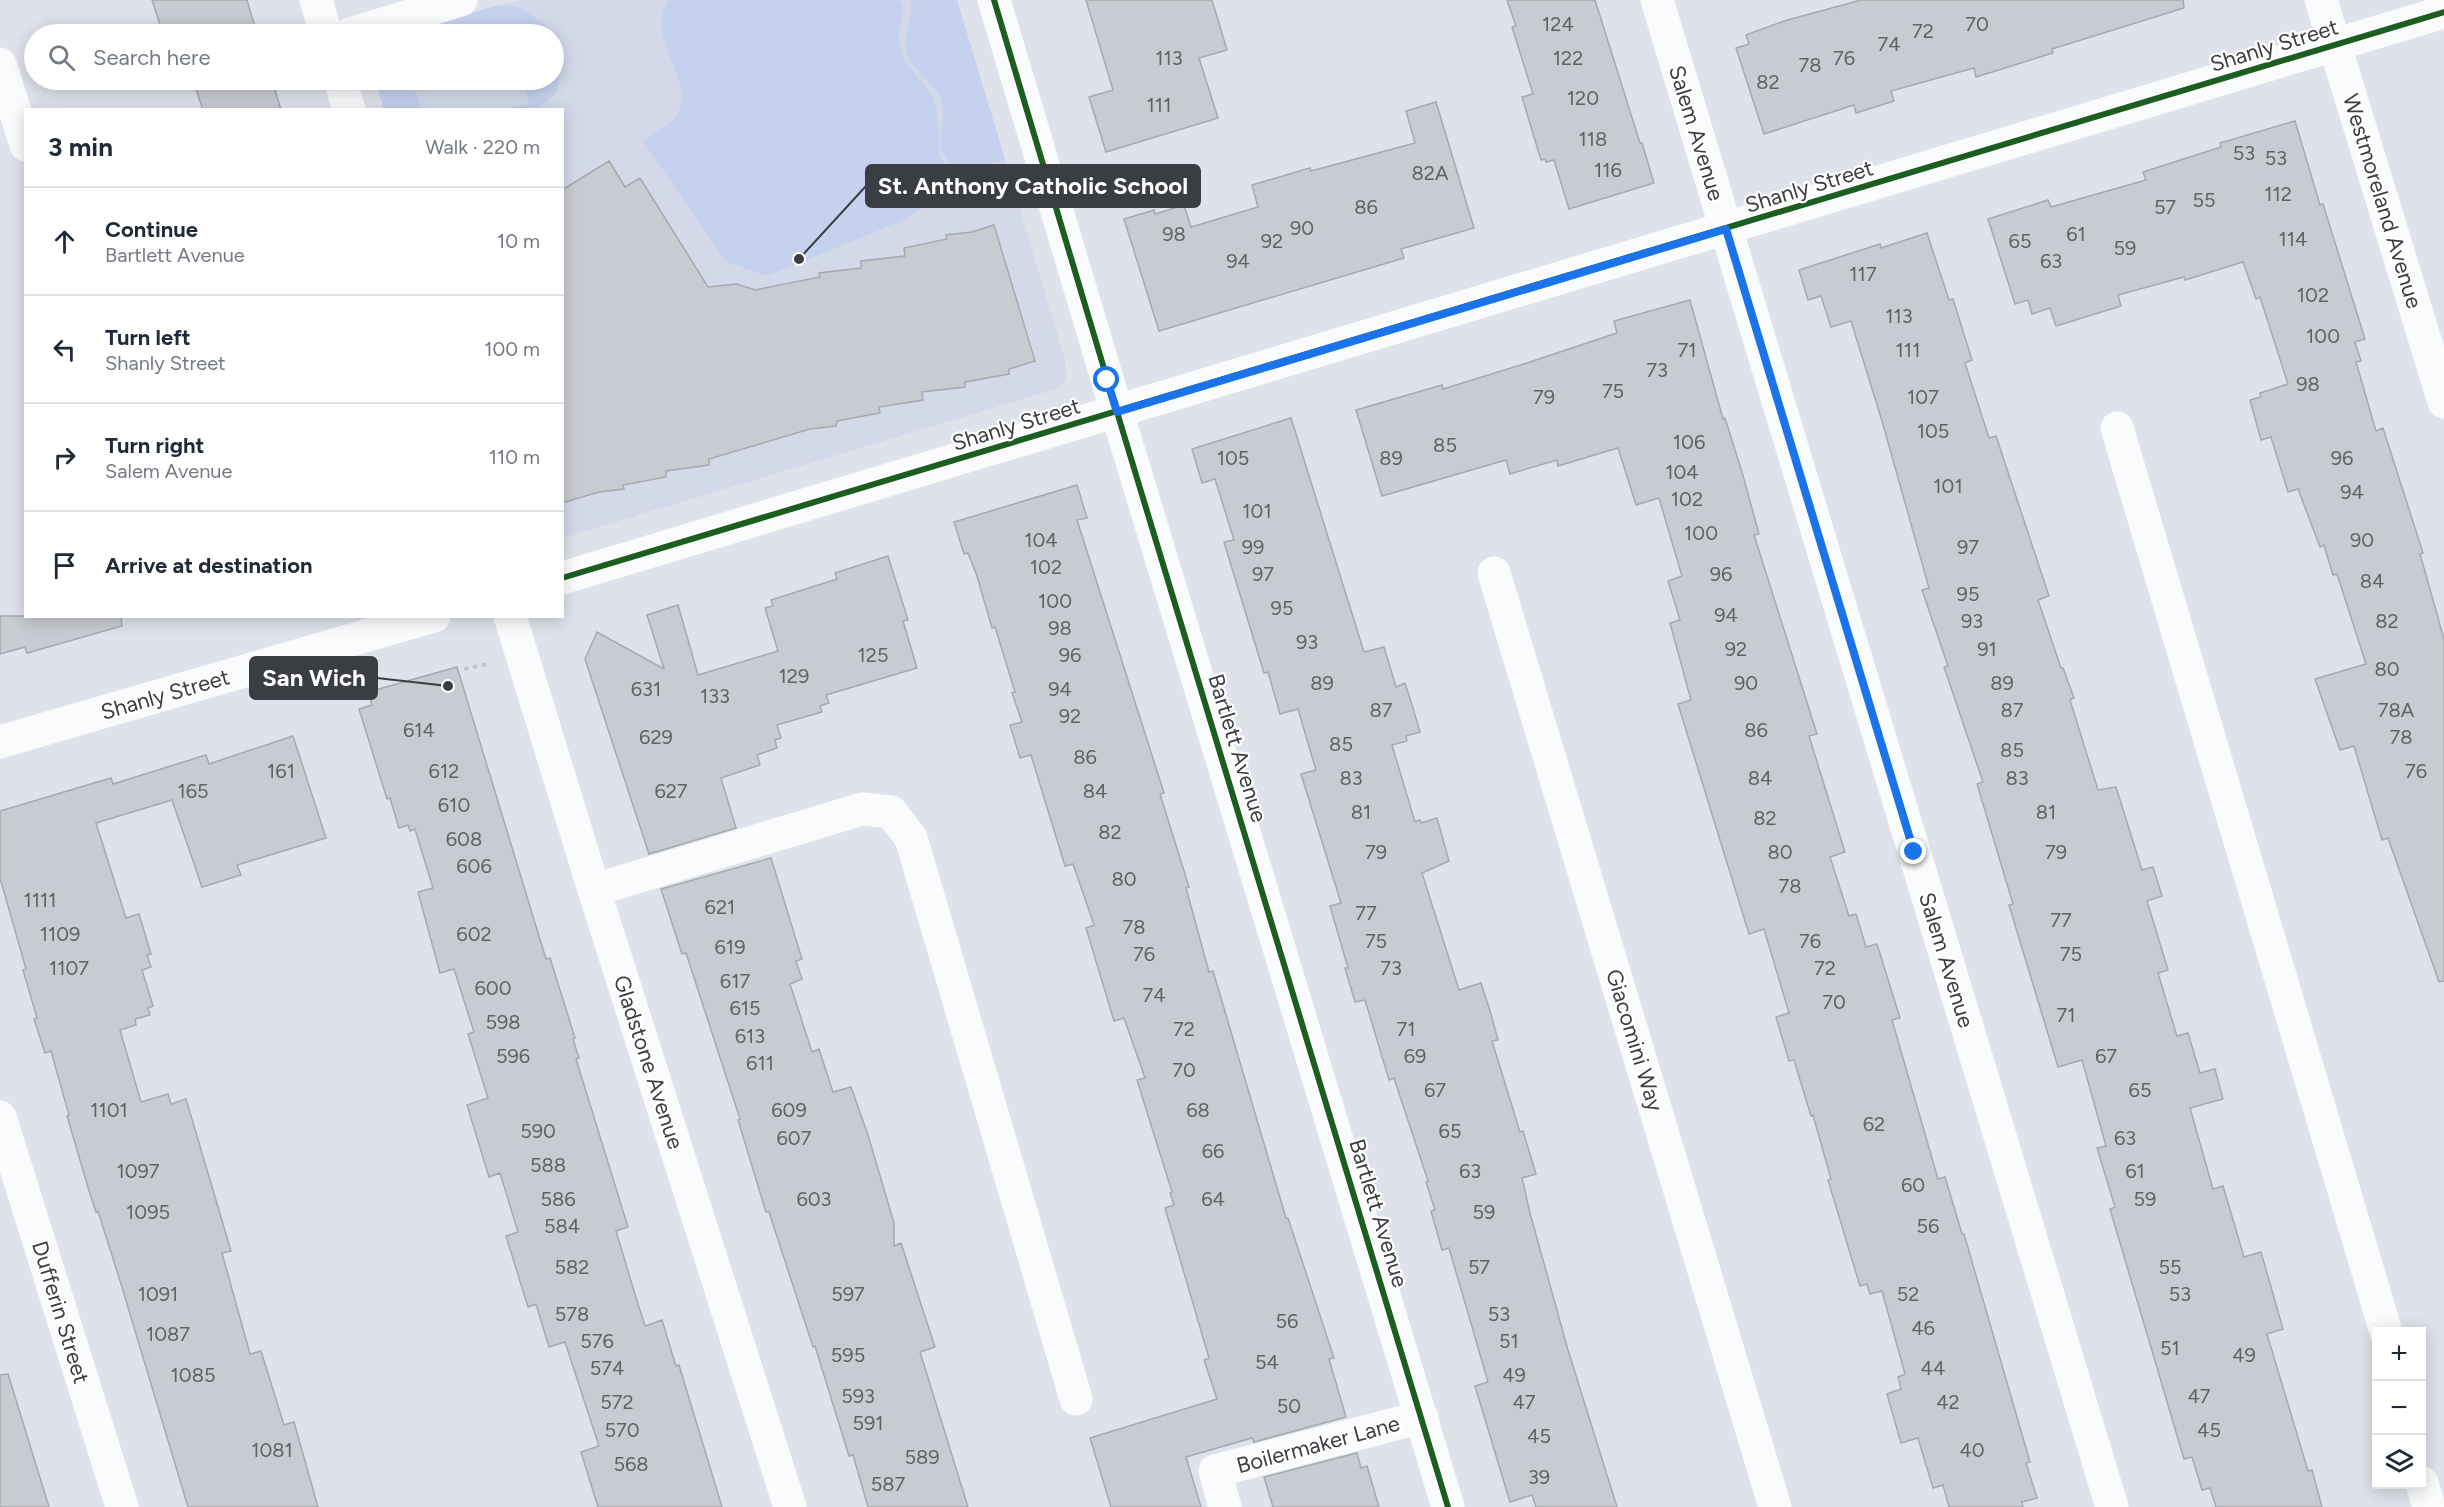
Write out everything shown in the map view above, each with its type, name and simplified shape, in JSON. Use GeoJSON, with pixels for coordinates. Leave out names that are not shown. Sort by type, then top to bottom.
{"type":"FeatureCollection","features":[{"type":"Feature","properties":{"kind":"street"},"geometry":{"type":"LineString","coordinates":[[316,0],[323,24]]}},
{"type":"Feature","properties":{"kind":"street"},"geometry":{"type":"LineString","coordinates":[[383,24],[461,0]]}},
{"type":"Feature","properties":{"kind":"street","name":"Bartlett Avenue"},"geometry":{"type":"LineString","coordinates":[[994,0],[1448,1507]]}},
{"type":"Feature","properties":{"kind":"street","name":"Salem Avenue"},"geometry":{"type":"LineString","coordinates":[[1657,0],[2112,1507]]}},
{"type":"Feature","properties":{"kind":"street","name":"Westmoreland Avenue"},"geometry":{"type":"LineString","coordinates":[[2321,0],[2444,402]]}},
{"type":"Feature","properties":{"kind":"street","name":"Shanly Street"},"geometry":{"type":"LineString","coordinates":[[564,578],[2444,12]]}},
{"type":"Feature","properties":{"kind":"street"},"geometry":{"type":"LineString","coordinates":[[0,64],[24,139]]}},
{"type":"Feature","properties":{"kind":"street"},"geometry":{"type":"LineString","coordinates":[[343,90],[348,108]]}},
{"type":"Feature","properties":{"kind":"street"},"geometry":{"type":"LineString","coordinates":[[2117,428],[2385,1327]]}},
{"type":"Feature","properties":{"kind":"street","name":"Giacomini Way"},"geometry":{"type":"LineString","coordinates":[[1494,573],[1775,1507]]}},
{"type":"Feature","properties":{"kind":"street","name":"Shanly Street"},"geometry":{"type":"LineString","coordinates":[[0,742],[427,618]]}},
{"type":"Feature","properties":{"kind":"street","name":"Gladstone Avenue"},"geometry":{"type":"LineString","coordinates":[[511,618],[594,890],[790,1507]]}},
{"type":"Feature","properties":{"kind":"street"},"geometry":{"type":"LineString","coordinates":[[594,890],[862,809],[891,812],[910,838],[1076,1399]]}},
{"type":"Feature","properties":{"kind":"street","name":"Dufferin Street"},"geometry":{"type":"LineString","coordinates":[[0,1117],[122,1507]]}},
{"type":"Feature","properties":{"kind":"street","name":"Boilermaker Lane"},"geometry":{"type":"LineString","coordinates":[[1225,1507],[1215,1471],[1422,1417]]}},
{"type":"Feature","properties":{"kind":"street"},"geometry":{"type":"LineString","coordinates":[[2423,1489],[2429,1507]]}},
{"type":"Feature","properties":{"kind":"path"},"geometry":{"type":"LineString","coordinates":[[950,184],[1041,156]]}},
{"type":"Feature","properties":{"kind":"path"},"geometry":{"type":"LineString","coordinates":[[464,669],[489,663]]}},
{"type":"Feature","properties":{"kind":"shaded area"},"geometry":{"type":"Polygon","coordinates":[[[519,0],[957,0],[1065,359],[1066,379],[1056,389],[564,538],[564,108],[384,108],[378,90],[564,90],[564,24],[436,24],[519,0]]]}},
{"type":"Feature","properties":{"kind":"shaded area"},"geometry":{"type":"Polygon","coordinates":[[[669,0],[900,0],[903,6],[899,39],[904,60],[933,96],[938,120],[939,154],[957,189],[899,222],[767,276],[725,261],[643,141],[672,120],[679,111],[682,100],[681,88],[662,24],[663,12],[669,0]]]}},
{"type":"Feature","properties":{"kind":"shaded area"},"geometry":{"type":"Polygon","coordinates":[[[911,0],[957,0],[1005,159],[975,168],[960,169],[954,167],[945,156],[941,143],[943,112],[940,96],[907,55],[905,42],[911,0]]]}},
{"type":"Feature","properties":{"kind":"shaded area"},"geometry":{"type":"Polygon","coordinates":[[[495,6],[519,7],[544,24],[470,23],[435,24],[495,6]]]}},
{"type":"Feature","properties":{"kind":"shaded area"},"geometry":{"type":"Polygon","coordinates":[[[378,90],[415,90],[422,108],[384,108],[378,90]]]}},
{"type":"Feature","properties":{"kind":"shaded area"},"geometry":{"type":"Polygon","coordinates":[[[526,90],[557,90],[538,108],[512,108],[529,103],[526,90]]]}},
{"type":"Feature","properties":{"kind":"building"},"geometry":{"type":"Polygon","coordinates":[[[152,0],[247,0],[254,24],[160,24],[152,0]]]}},
{"type":"Feature","properties":{"kind":"building"},"geometry":{"type":"Polygon","coordinates":[[[1086,0],[1212,0],[1227,50],[1199,58],[1218,118],[1106,152],[1089,97],[1113,90],[1086,0]]]}},
{"type":"Feature","properties":{"kind":"building"},"geometry":{"type":"Polygon","coordinates":[[[1507,0],[1595,0],[1654,183],[1569,209],[1554,160],[1546,162],[1545,159],[1541,160],[1522,97],[1533,94],[1512,27],[1516,26],[1507,0]]]}},
{"type":"Feature","properties":{"kind":"building"},"geometry":{"type":"Polygon","coordinates":[[[1861,0],[2183,0],[2184,8],[2052,49],[2053,53],[1976,77],[1974,68],[1891,91],[1894,101],[1856,113],[1854,105],[1764,134],[1736,48],[1749,44],[1746,35],[1784,21],[1861,0]]]}},
{"type":"Feature","properties":{"kind":"building"},"geometry":{"type":"Polygon","coordinates":[[[196,90],[275,90],[280,108],[202,108],[196,90]]]}},
{"type":"Feature","properties":{"kind":"building"},"geometry":{"type":"Polygon","coordinates":[[[1436,102],[1474,228],[1401,249],[1404,258],[1159,331],[1124,219],[1154,210],[1155,214],[1184,205],[1191,227],[1258,207],[1252,185],[1310,168],[1311,171],[1415,143],[1406,111],[1436,102]]]}},
{"type":"Feature","properties":{"kind":"building"},"geometry":{"type":"Polygon","coordinates":[[[2295,121],[2320,205],[2323,204],[2365,339],[2355,342],[2361,361],[2356,362],[2376,431],[2383,428],[2423,553],[2420,554],[2444,639],[2444,981],[2439,982],[2388,838],[2382,840],[2354,746],[2340,750],[2315,679],[2366,664],[2337,574],[2333,575],[2324,545],[2320,547],[2298,489],[2288,492],[2271,437],[2261,440],[2250,400],[2261,397],[2260,393],[2288,384],[2260,297],[2256,299],[2243,262],[2185,280],[2184,277],[2118,295],[2121,306],[2056,326],[2050,308],[2032,314],[2028,300],[2015,304],[1988,219],[2048,200],[2051,207],[2146,180],[2143,172],[2221,147],[2220,143],[2295,121]]]}},
{"type":"Feature","properties":{"kind":"building"},"geometry":{"type":"Polygon","coordinates":[[[609,161],[625,187],[640,178],[708,287],[737,284],[755,290],[820,277],[819,273],[861,268],[861,261],[905,256],[904,248],[947,239],[946,235],[972,232],[994,225],[1035,361],[1009,369],[1009,374],[965,382],[965,387],[922,392],[923,400],[879,407],[880,413],[837,421],[836,426],[810,429],[709,459],[709,465],[666,471],[666,477],[623,485],[624,489],[599,492],[564,502],[564,189],[609,161]]]}},
{"type":"Feature","properties":{"kind":"building"},"geometry":{"type":"Polygon","coordinates":[[[1927,233],[1949,300],[1953,299],[1972,360],[1965,363],[1989,438],[1996,436],[2049,596],[2038,600],[2061,668],[2063,668],[2074,698],[2070,700],[2098,790],[2116,787],[2142,870],[2153,867],[2162,896],[2147,901],[2168,970],[2158,973],[2177,1036],[2188,1033],[2200,1073],[2215,1069],[2223,1099],[2190,1108],[2213,1189],[2223,1186],[2244,1257],[2261,1252],[2283,1329],[2267,1334],[2308,1471],[2312,1470],[2322,1507],[2216,1507],[2210,1488],[2202,1490],[2192,1457],[2184,1459],[2110,1209],[2115,1207],[2097,1148],[2106,1146],[2082,1060],[2058,1067],[2009,905],[2013,904],[1977,784],[1983,782],[1944,667],[1948,666],[1922,590],[1929,588],[1851,321],[1831,327],[1821,296],[1808,300],[1799,270],[1880,244],[1881,248],[1927,233]]]}},
{"type":"Feature","properties":{"kind":"building"},"geometry":{"type":"Polygon","coordinates":[[[1690,300],[1723,419],[1725,418],[1742,472],[1759,534],[1754,535],[1817,734],[1809,736],[1845,852],[1830,857],[1849,916],[1856,914],[1866,947],[1877,944],[1900,1018],[1892,1020],[1938,1179],[1945,1177],[1962,1234],[1964,1234],[2030,1462],[2026,1463],[2037,1498],[2022,1502],[2023,1507],[1949,1507],[1943,1485],[1933,1488],[1918,1438],[1901,1443],[1887,1394],[1901,1389],[1898,1377],[1905,1374],[1882,1291],[1870,1294],[1867,1284],[1860,1286],[1828,1180],[1831,1179],[1813,1115],[1811,1116],[1794,1060],[1789,1061],[1776,1017],[1789,1013],[1764,929],[1749,934],[1678,704],[1691,700],[1670,623],[1680,620],[1668,581],[1682,576],[1659,498],[1636,505],[1618,448],[1558,466],[1557,460],[1510,474],[1506,460],[1382,496],[1356,410],[1442,385],[1443,389],[1527,363],[1617,333],[1614,321],[1690,300]]]}},
{"type":"Feature","properties":{"kind":"building"},"geometry":{"type":"Polygon","coordinates":[[[1291,418],[1364,652],[1384,647],[1396,687],[1405,683],[1413,708],[1420,732],[1406,736],[1407,741],[1392,745],[1415,822],[1420,820],[1421,823],[1437,818],[1449,861],[1422,873],[1459,990],[1481,983],[1491,1014],[1498,1040],[1492,1041],[1520,1132],[1523,1131],[1536,1174],[1522,1178],[1530,1213],[1568,1350],[1617,1507],[1536,1507],[1532,1495],[1510,1502],[1475,1386],[1488,1382],[1449,1248],[1442,1250],[1431,1211],[1435,1210],[1426,1182],[1428,1181],[1394,1078],[1389,1080],[1365,1000],[1355,1002],[1330,906],[1341,903],[1301,774],[1316,770],[1298,709],[1280,714],[1268,672],[1264,673],[1224,542],[1234,540],[1215,479],[1202,483],[1192,449],[1291,418]]]}},
{"type":"Feature","properties":{"kind":"building"},"geometry":{"type":"Polygon","coordinates":[[[1077,485],[1087,518],[1077,520],[1164,793],[1160,794],[1189,887],[1186,888],[1209,972],[1213,971],[1286,1218],[1288,1218],[1334,1358],[1329,1359],[1346,1417],[1254,1442],[1252,1438],[1186,1457],[1201,1507],[1111,1507],[1090,1438],[1217,1399],[1204,1360],[1209,1358],[1165,1208],[1174,1205],[1170,1193],[1172,1192],[1137,1080],[1145,1078],[1124,1018],[1114,1021],[1086,928],[1094,925],[1073,864],[1065,866],[1031,755],[1020,758],[1010,725],[1022,722],[1012,693],[1015,692],[995,627],[992,628],[977,576],[968,553],[964,554],[954,522],[1077,485]]]}},
{"type":"Feature","properties":{"kind":"building"},"geometry":{"type":"Polygon","coordinates":[[[888,556],[908,620],[903,621],[917,668],[826,695],[829,703],[820,706],[822,712],[777,725],[781,738],[775,740],[777,748],[757,755],[760,765],[721,778],[736,828],[649,854],[585,659],[597,632],[664,669],[647,615],[678,605],[698,675],[778,651],[765,608],[773,606],[771,600],[837,579],[835,573],[888,556]]]}},
{"type":"Feature","properties":{"kind":"building"},"geometry":{"type":"Polygon","coordinates":[[[0,616],[121,618],[122,626],[27,653],[25,647],[0,654],[0,616]]]}},
{"type":"Feature","properties":{"kind":"building"},"geometry":{"type":"Polygon","coordinates":[[[457,667],[546,959],[550,958],[575,1038],[573,1039],[579,1058],[576,1059],[628,1227],[616,1231],[645,1326],[662,1320],[676,1366],[679,1365],[722,1507],[598,1507],[581,1452],[599,1446],[565,1342],[549,1347],[536,1304],[528,1307],[506,1236],[518,1232],[500,1173],[489,1177],[467,1105],[488,1098],[468,1034],[474,1032],[454,969],[440,973],[418,892],[433,888],[415,829],[410,831],[408,825],[399,828],[390,798],[387,799],[359,709],[372,705],[368,692],[457,667]]]}},
{"type":"Feature","properties":{"kind":"building"},"geometry":{"type":"Polygon","coordinates":[[[293,736],[326,838],[237,865],[241,875],[202,887],[172,800],[96,823],[126,918],[139,914],[151,954],[147,955],[151,967],[142,970],[153,1006],[148,1008],[150,1015],[135,1019],[136,1025],[120,1030],[141,1102],[168,1094],[171,1104],[186,1099],[231,1251],[222,1253],[250,1354],[261,1351],[284,1425],[294,1422],[318,1507],[188,1507],[121,1284],[98,1211],[96,1212],[90,1194],[51,1051],[45,1053],[34,1019],[37,1018],[23,970],[26,969],[0,878],[0,811],[111,778],[113,784],[206,755],[209,764],[293,736]]]}},
{"type":"Feature","properties":{"kind":"building"},"geometry":{"type":"Polygon","coordinates":[[[771,858],[802,959],[796,961],[802,979],[790,984],[812,1052],[819,1049],[833,1092],[851,1087],[868,1135],[894,1223],[894,1246],[901,1243],[935,1347],[920,1352],[968,1507],[868,1507],[853,1455],[849,1456],[815,1346],[813,1347],[769,1212],[766,1212],[738,1120],[740,1119],[686,953],[682,954],[661,889],[771,858]]]}},
{"type":"Feature","properties":{"kind":"building"},"geometry":{"type":"Polygon","coordinates":[[[8,1374],[49,1507],[0,1507],[0,1375],[8,1374]]]}},
{"type":"Feature","properties":{"kind":"building"},"geometry":{"type":"Polygon","coordinates":[[[1357,1453],[1361,1468],[1367,1466],[1379,1507],[1273,1507],[1264,1477],[1357,1453]]]}},
{"type":"Feature","properties":{"kind":"cycle path"},"geometry":{"type":"LineString","coordinates":[[994,0],[1448,1507]]}},
{"type":"Feature","properties":{"kind":"cycle path"},"geometry":{"type":"LineString","coordinates":[[564,577],[2444,12]]}},
{"type":"Feature","properties":{"kind":"place","name":"St. Anthony Catholic School"},"geometry":{"type":"Point","coordinates":[799,259]}},
{"type":"Feature","properties":{"kind":"place","name":"San Wich"},"geometry":{"type":"Point","coordinates":[448,686]}},
{"type":"Feature","properties":{"kind":"route"},"geometry":{"type":"LineString","coordinates":[[1107,380],[1117,412],[1726,229],[1914,852]]}}]}
